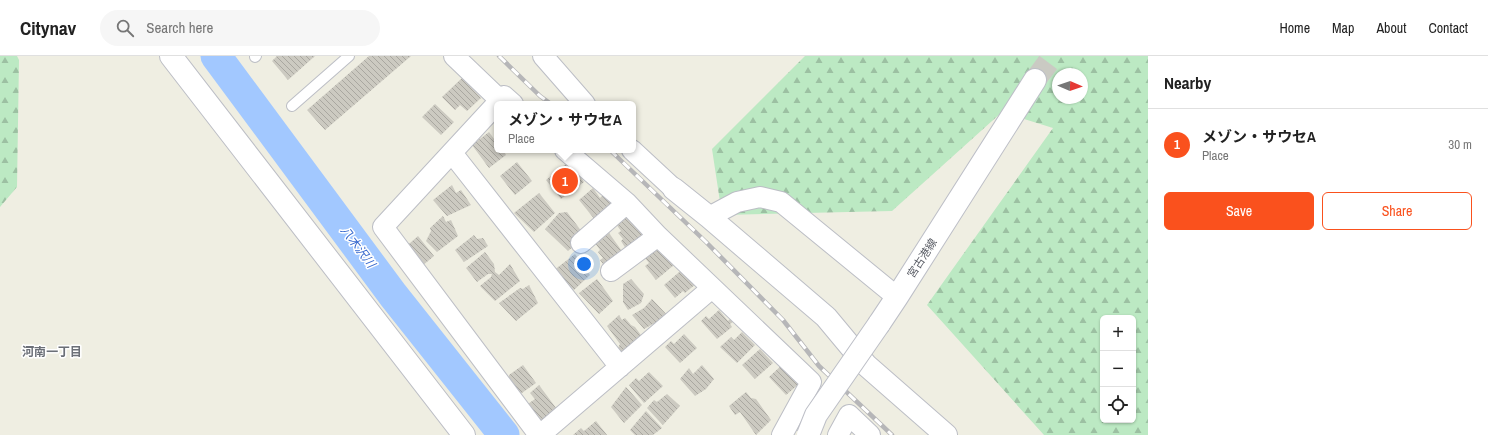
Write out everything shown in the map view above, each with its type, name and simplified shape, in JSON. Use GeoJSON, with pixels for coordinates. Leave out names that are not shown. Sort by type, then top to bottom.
{"type":"FeatureCollection","features":[{"type":"Feature","properties":{"kind":"street"},"geometry":{"type":"LineString","coordinates":[[171,56],[464,435]]}},
{"type":"Feature","properties":{"kind":"street"},"geometry":{"type":"LineString","coordinates":[[454,56],[505,101]]}},
{"type":"Feature","properties":{"kind":"street"},"geometry":{"type":"LineString","coordinates":[[543,56],[582,101]]}},
{"type":"Feature","properties":{"kind":"street","name":"宮古港線"},"geometry":{"type":"LineString","coordinates":[[808,435],[816,415],[897,296],[1035,80]]}},
{"type":"Feature","properties":{"kind":"street"},"geometry":{"type":"LineString","coordinates":[[494,113],[452,153],[383,227],[540,435],[712,288]]}},
{"type":"Feature","properties":{"kind":"street"},"geometry":{"type":"LineString","coordinates":[[452,153],[620,367]]}},
{"type":"Feature","properties":{"kind":"street"},"geometry":{"type":"LineString","coordinates":[[569,153],[627,203],[658,236],[712,288],[811,382],[870,435]]}},
{"type":"Feature","properties":{"kind":"street"},"geometry":{"type":"LineString","coordinates":[[635,153],[674,189],[826,317],[866,365],[946,435]]}},
{"type":"Feature","properties":{"kind":"street"},"geometry":{"type":"LineString","coordinates":[[709,217],[737,202],[760,197],[781,202],[897,296]]}},
{"type":"Feature","properties":{"kind":"street"},"geometry":{"type":"LineString","coordinates":[[581,243],[627,203]]}},
{"type":"Feature","properties":{"kind":"street"},"geometry":{"type":"LineString","coordinates":[[611,271],[658,236]]}},
{"type":"Feature","properties":{"kind":"street"},"geometry":{"type":"LineString","coordinates":[[782,435],[811,382]]}},
{"type":"Feature","properties":{"kind":"street"},"geometry":{"type":"LineString","coordinates":[[838,435],[849,415]]}},
{"type":"Feature","properties":{"kind":"lane"},"geometry":{"type":"LineString","coordinates":[[292,106],[349,56]]}},
{"type":"Feature","properties":{"kind":"green space"},"geometry":{"type":"Polygon","coordinates":[[[0,56],[17,56],[19,60],[17,187],[0,207],[0,56]]]}},
{"type":"Feature","properties":{"kind":"green space"},"geometry":{"type":"Polygon","coordinates":[[[805,56],[1148,56],[1148,435],[1044,435],[927,305],[1053,128],[1002,112],[892,211],[722,215],[712,149],[805,56]]]}},
{"type":"Feature","properties":{"kind":"building"},"geometry":{"type":"Polygon","coordinates":[[[277,56],[315,56],[288,80],[272,61],[277,56]]]}},
{"type":"Feature","properties":{"kind":"building"},"geometry":{"type":"Polygon","coordinates":[[[369,56],[411,56],[325,130],[307,110],[369,56]]]}},
{"type":"Feature","properties":{"kind":"building"},"geometry":{"type":"Polygon","coordinates":[[[462,78],[481,98],[467,111],[460,105],[455,110],[442,97],[462,78]]]}},
{"type":"Feature","properties":{"kind":"building"},"geometry":{"type":"Polygon","coordinates":[[[435,104],[454,122],[441,135],[422,117],[435,104]]]}},
{"type":"Feature","properties":{"kind":"building"},"geometry":{"type":"Polygon","coordinates":[[[489,132],[494,139],[494,153],[505,153],[506,155],[489,168],[472,145],[489,132]]]}},
{"type":"Feature","properties":{"kind":"building"},"geometry":{"type":"Polygon","coordinates":[[[517,162],[532,181],[515,195],[500,176],[517,162]]]}},
{"type":"Feature","properties":{"kind":"building"},"geometry":{"type":"Polygon","coordinates":[[[567,163],[578,178],[580,176],[584,182],[561,199],[546,180],[567,163]]]}},
{"type":"Feature","properties":{"kind":"building"},"geometry":{"type":"Polygon","coordinates":[[[452,185],[456,193],[461,190],[471,205],[447,216],[433,200],[452,185]]]}},
{"type":"Feature","properties":{"kind":"building"},"geometry":{"type":"Polygon","coordinates":[[[593,188],[600,198],[604,194],[614,206],[596,221],[579,200],[593,188]]]}},
{"type":"Feature","properties":{"kind":"building"},"geometry":{"type":"Polygon","coordinates":[[[539,193],[555,213],[534,232],[514,213],[539,193]]]}},
{"type":"Feature","properties":{"kind":"building"},"geometry":{"type":"Polygon","coordinates":[[[567,212],[585,236],[568,251],[545,229],[559,213],[567,212]]]}},
{"type":"Feature","properties":{"kind":"building"},"geometry":{"type":"Polygon","coordinates":[[[629,215],[644,236],[626,249],[621,241],[623,239],[618,233],[621,231],[616,224],[629,215]]]}},
{"type":"Feature","properties":{"kind":"building"},"geometry":{"type":"Polygon","coordinates":[[[443,216],[446,222],[451,220],[458,236],[437,252],[426,241],[431,231],[430,228],[443,216]]]}},
{"type":"Feature","properties":{"kind":"building"},"geometry":{"type":"Polygon","coordinates":[[[609,233],[624,254],[606,268],[600,260],[603,258],[598,252],[600,250],[595,243],[609,233]]]}},
{"type":"Feature","properties":{"kind":"building"},"geometry":{"type":"Polygon","coordinates":[[[474,235],[477,239],[483,238],[488,246],[464,262],[455,250],[474,235]]]}},
{"type":"Feature","properties":{"kind":"building"},"geometry":{"type":"Polygon","coordinates":[[[418,236],[434,256],[416,271],[401,251],[418,236]]]}},
{"type":"Feature","properties":{"kind":"building"},"geometry":{"type":"Polygon","coordinates":[[[657,244],[674,265],[656,280],[645,266],[649,263],[645,258],[657,244]]]}},
{"type":"Feature","properties":{"kind":"building"},"geometry":{"type":"Polygon","coordinates":[[[485,252],[494,264],[495,272],[499,275],[510,264],[520,281],[495,301],[480,286],[491,277],[492,274],[488,274],[477,282],[466,268],[485,252]]]}},
{"type":"Feature","properties":{"kind":"building"},"geometry":{"type":"Polygon","coordinates":[[[575,254],[590,275],[574,290],[553,271],[575,254]]]}},
{"type":"Feature","properties":{"kind":"building"},"geometry":{"type":"Polygon","coordinates":[[[684,268],[697,283],[685,293],[683,291],[675,298],[664,285],[684,268]]]}},
{"type":"Feature","properties":{"kind":"building"},"geometry":{"type":"Polygon","coordinates":[[[597,279],[613,301],[599,314],[579,293],[597,279]]]}},
{"type":"Feature","properties":{"kind":"building"},"geometry":{"type":"Polygon","coordinates":[[[631,279],[644,294],[641,303],[628,310],[623,302],[623,284],[631,279]]]}},
{"type":"Feature","properties":{"kind":"building"},"geometry":{"type":"Polygon","coordinates":[[[529,285],[538,303],[516,321],[499,303],[520,288],[523,289],[529,285]]]}},
{"type":"Feature","properties":{"kind":"building"},"geometry":{"type":"Polygon","coordinates":[[[652,299],[669,317],[658,327],[653,324],[644,329],[632,315],[644,308],[652,299]]]}},
{"type":"Feature","properties":{"kind":"building"},"geometry":{"type":"Polygon","coordinates":[[[719,310],[728,321],[730,319],[733,322],[730,324],[732,327],[717,339],[701,321],[706,316],[709,319],[719,310]]]}},
{"type":"Feature","properties":{"kind":"building"},"geometry":{"type":"Polygon","coordinates":[[[619,315],[622,320],[625,318],[635,327],[646,342],[625,359],[617,350],[620,344],[607,326],[619,315]]]}},
{"type":"Feature","properties":{"kind":"building"},"geometry":{"type":"Polygon","coordinates":[[[742,332],[755,345],[737,363],[720,347],[731,337],[734,340],[742,332]]]}},
{"type":"Feature","properties":{"kind":"building"},"geometry":{"type":"Polygon","coordinates":[[[684,334],[697,348],[680,363],[665,347],[671,341],[674,344],[684,334]]]}},
{"type":"Feature","properties":{"kind":"building"},"geometry":{"type":"Polygon","coordinates":[[[760,349],[773,363],[755,379],[742,365],[760,349]]]}},
{"type":"Feature","properties":{"kind":"building"},"geometry":{"type":"Polygon","coordinates":[[[783,364],[800,383],[786,395],[769,377],[783,364]]]}},
{"type":"Feature","properties":{"kind":"building"},"geometry":{"type":"Polygon","coordinates":[[[523,365],[536,383],[519,395],[506,380],[509,375],[523,365]]]}},
{"type":"Feature","properties":{"kind":"building"},"geometry":{"type":"Polygon","coordinates":[[[702,365],[714,379],[706,389],[695,396],[680,379],[689,368],[693,374],[702,365]]]}},
{"type":"Feature","properties":{"kind":"building"},"geometry":{"type":"Polygon","coordinates":[[[649,372],[663,386],[644,403],[629,385],[636,378],[639,381],[649,372]]]}},
{"type":"Feature","properties":{"kind":"building"},"geometry":{"type":"Polygon","coordinates":[[[539,385],[562,416],[545,431],[525,406],[535,399],[530,393],[539,385]]]}},
{"type":"Feature","properties":{"kind":"building"},"geometry":{"type":"Polygon","coordinates":[[[626,387],[642,405],[624,423],[611,407],[626,387]]]}},
{"type":"Feature","properties":{"kind":"building"},"geometry":{"type":"Polygon","coordinates":[[[746,392],[751,398],[756,399],[771,420],[756,435],[740,412],[735,415],[729,406],[746,392]]]}},
{"type":"Feature","properties":{"kind":"building"},"geometry":{"type":"Polygon","coordinates":[[[667,394],[680,406],[663,425],[647,408],[654,400],[657,402],[667,394]]]}},
{"type":"Feature","properties":{"kind":"building"},"geometry":{"type":"Polygon","coordinates":[[[646,411],[662,428],[653,435],[635,435],[630,430],[646,411]]]}},
{"type":"Feature","properties":{"kind":"building"},"geometry":{"type":"Polygon","coordinates":[[[596,421],[607,435],[573,435],[581,428],[584,431],[596,421]]]}},
{"type":"Feature","properties":{"kind":"waterway","name":"八木沢川"},"geometry":{"type":"LineString","coordinates":[[216,56],[393,295],[504,435]]}},
{"type":"Feature","properties":{"kind":"tunnel"},"geometry":{"type":"LineString","coordinates":[[1035,80],[1053,56]]}},
{"type":"Feature","properties":{"kind":"railway"},"geometry":{"type":"LineString","coordinates":[[499,56],[547,101]]}},
{"type":"Feature","properties":{"kind":"railway"},"geometry":{"type":"LineString","coordinates":[[613,153],[706,242],[783,320],[819,366],[892,435]]}},
{"type":"Feature","properties":{"kind":"place","name":"メゾン・サウセA"},"geometry":{"type":"Point","coordinates":[565,181]}},
{"type":"Feature","properties":{"kind":"district","name":"河南一丁目"},"geometry":{"type":"Point","coordinates":[52,352]}}]}
